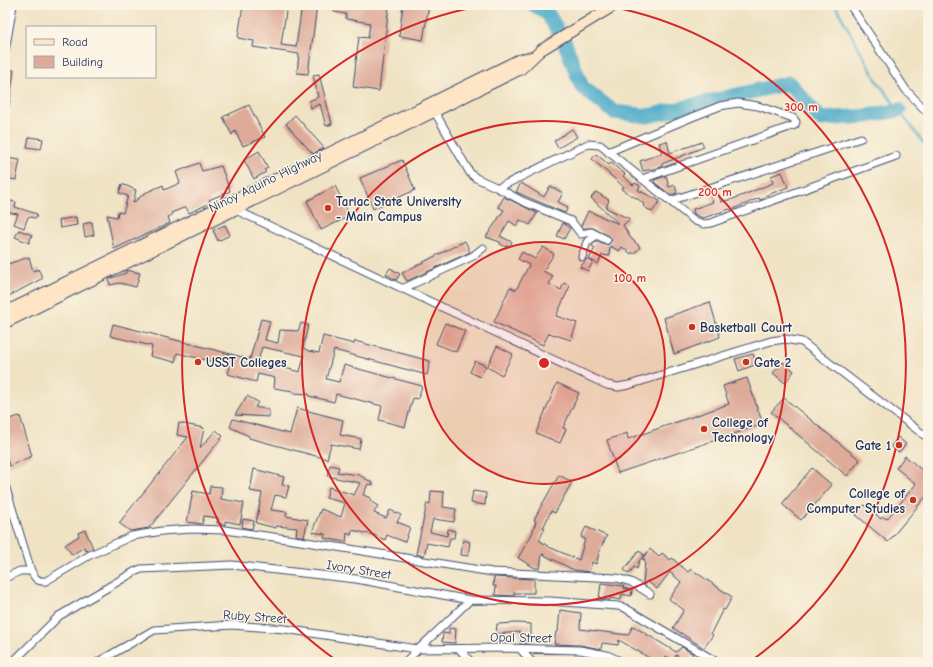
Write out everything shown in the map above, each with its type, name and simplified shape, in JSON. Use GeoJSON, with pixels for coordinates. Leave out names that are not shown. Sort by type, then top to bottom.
{"type":"FeatureCollection","features":[{"type":"Feature","properties":{"kind":"main road","name":"Ninoy Aquino Highway"},"geometry":{"type":"LineString","coordinates":[[5,323],[271,193],[432,108],[518,60],[532,57],[615,5]]}},
{"type":"Feature","properties":{"kind":"main road","name":"Ninoy Aquino Highway"},"geometry":{"type":"LineString","coordinates":[[5,312],[266,183],[432,108]]}},
{"type":"Feature","properties":{"kind":"main road"},"geometry":{"type":"LineString","coordinates":[[266,183],[271,193]]}},
{"type":"Feature","properties":{"kind":"main road"},"geometry":{"type":"LineString","coordinates":[[217,208],[222,217]]}},
{"type":"Feature","properties":{"kind":"street"},"geometry":{"type":"LineString","coordinates":[[5,51],[13,5]]}},
{"type":"Feature","properties":{"kind":"street"},"geometry":{"type":"LineString","coordinates":[[850,5],[906,90],[928,113]]}},
{"type":"Feature","properties":{"kind":"street"},"geometry":{"type":"LineString","coordinates":[[608,152],[720,106],[738,103],[758,106],[793,118],[796,122],[795,125],[642,179]]}},
{"type":"Feature","properties":{"kind":"street"},"geometry":{"type":"LineString","coordinates":[[432,108],[470,173],[476,178],[522,201],[571,221],[581,234],[591,232],[607,240]]}},
{"type":"Feature","properties":{"kind":"street"},"geometry":{"type":"LineString","coordinates":[[670,201],[861,138]]}},
{"type":"Feature","properties":{"kind":"street"},"geometry":{"type":"LineString","coordinates":[[498,188],[588,144],[600,146],[695,221],[704,224],[711,223],[896,156]]}},
{"type":"Feature","properties":{"kind":"street"},"geometry":{"type":"LineString","coordinates":[[236,210],[593,380],[607,385],[618,387],[771,341],[785,339],[802,342],[928,438]]}},
{"type":"Feature","properties":{"kind":"street"},"geometry":{"type":"LineString","coordinates":[[582,257],[587,242],[597,235]]}},
{"type":"Feature","properties":{"kind":"street"},"geometry":{"type":"LineString","coordinates":[[402,289],[472,256],[483,248]]}},
{"type":"Feature","properties":{"kind":"street"},"geometry":{"type":"LineString","coordinates":[[5,485],[31,571],[35,579],[39,581],[46,581],[90,555],[132,536],[162,531],[212,530],[294,540],[492,572],[617,578],[631,582],[650,594]]}},
{"type":"Feature","properties":{"kind":"street","name":"Ivory Street"},"geometry":{"type":"LineString","coordinates":[[13,662],[59,616],[128,575],[141,570],[224,565],[356,579],[470,600],[550,601],[618,606],[624,608],[717,662]]}},
{"type":"Feature","properties":{"kind":"street"},"geometry":{"type":"LineString","coordinates":[[5,578],[20,571],[31,571]]}},
{"type":"Feature","properties":{"kind":"street"},"geometry":{"type":"LineString","coordinates":[[406,662],[417,649],[470,600]]}},
{"type":"Feature","properties":{"kind":"street","name":"Ruby Street"},"geometry":{"type":"LineString","coordinates":[[98,662],[154,630],[211,625],[274,628],[417,649]]}},
{"type":"Feature","properties":{"kind":"street","name":"Opal Street"},"geometry":{"type":"LineString","coordinates":[[417,649],[580,650],[607,655],[623,662]]}},
{"type":"Feature","properties":{"kind":"street"},"geometry":{"type":"LineString","coordinates":[[460,650],[471,662]]}},
{"type":"Feature","properties":{"kind":"street"},"geometry":{"type":"LineString","coordinates":[[522,650],[532,662]]}},
{"type":"Feature","properties":{"kind":"building"},"geometry":{"type":"Polygon","coordinates":[[[243,5],[287,5],[281,45],[296,47],[302,5],[317,5],[308,74],[297,73],[299,54],[253,47],[254,41],[238,38],[243,5]]]}},
{"type":"Feature","properties":{"kind":"building"},"geometry":{"type":"Polygon","coordinates":[[[335,5],[389,5],[379,91],[353,87],[359,37],[368,38],[370,23],[346,19],[346,14],[334,12],[335,5]]]}},
{"type":"Feature","properties":{"kind":"building"},"geometry":{"type":"Polygon","coordinates":[[[403,5],[429,5],[423,40],[399,36],[403,5]]]}},
{"type":"Feature","properties":{"kind":"building"},"geometry":{"type":"Polygon","coordinates":[[[5,69],[14,70],[9,106],[5,105],[5,69]]]}},
{"type":"Feature","properties":{"kind":"building"},"geometry":{"type":"Polygon","coordinates":[[[319,74],[332,124],[326,126],[320,104],[311,108],[309,101],[318,97],[313,75],[319,74]]]}},
{"type":"Feature","properties":{"kind":"building"},"geometry":{"type":"Polygon","coordinates":[[[249,105],[265,137],[243,146],[235,131],[232,135],[223,117],[249,105]]]}},
{"type":"Feature","properties":{"kind":"building"},"geometry":{"type":"Polygon","coordinates":[[[295,115],[324,148],[313,154],[286,124],[295,115]]]}},
{"type":"Feature","properties":{"kind":"building"},"geometry":{"type":"Polygon","coordinates":[[[572,129],[577,137],[558,148],[554,141],[572,129]]]}},
{"type":"Feature","properties":{"kind":"building"},"geometry":{"type":"Polygon","coordinates":[[[29,137],[43,139],[41,149],[27,147],[29,137]]]}},
{"type":"Feature","properties":{"kind":"building"},"geometry":{"type":"Polygon","coordinates":[[[667,141],[670,153],[702,142],[704,147],[662,164],[662,167],[643,171],[640,161],[662,153],[659,143],[667,141]]]}},
{"type":"Feature","properties":{"kind":"building"},"geometry":{"type":"Polygon","coordinates":[[[259,151],[268,168],[264,170],[266,172],[254,179],[244,160],[259,151]]]}},
{"type":"Feature","properties":{"kind":"building"},"geometry":{"type":"Polygon","coordinates":[[[596,154],[609,165],[611,163],[625,174],[623,176],[633,185],[635,183],[640,186],[638,190],[660,201],[652,212],[643,206],[644,204],[638,199],[621,189],[624,187],[592,159],[596,154]]]}},
{"type":"Feature","properties":{"kind":"building"},"geometry":{"type":"Polygon","coordinates":[[[5,158],[20,160],[16,180],[5,178],[5,158]]]}},
{"type":"Feature","properties":{"kind":"building"},"geometry":{"type":"Polygon","coordinates":[[[402,160],[415,190],[373,209],[360,178],[402,160]]]}},
{"type":"Feature","properties":{"kind":"building"},"geometry":{"type":"Polygon","coordinates":[[[199,163],[202,171],[221,166],[230,191],[209,200],[210,203],[189,213],[186,207],[171,213],[172,215],[168,217],[170,223],[114,249],[107,215],[117,217],[118,212],[123,213],[128,196],[119,193],[122,184],[136,190],[133,203],[145,193],[163,185],[164,190],[180,183],[176,172],[199,163]]]}},
{"type":"Feature","properties":{"kind":"building"},"geometry":{"type":"Polygon","coordinates":[[[782,172],[788,187],[765,196],[766,198],[760,200],[759,198],[731,210],[730,209],[703,218],[694,214],[693,209],[713,202],[710,196],[718,193],[721,202],[736,198],[773,183],[771,176],[782,172]]]}},
{"type":"Feature","properties":{"kind":"building"},"geometry":{"type":"Polygon","coordinates":[[[666,176],[669,187],[675,185],[677,193],[671,195],[655,183],[654,180],[666,176]]]}},
{"type":"Feature","properties":{"kind":"building"},"geometry":{"type":"Polygon","coordinates":[[[521,183],[544,197],[550,186],[563,193],[558,202],[568,207],[565,213],[516,192],[521,183]]]}},
{"type":"Feature","properties":{"kind":"building","name":"Tarlac State University - Main Campus"},"geometry":{"type":"Polygon","coordinates":[[[335,186],[350,216],[321,230],[307,201],[335,186]]]}},
{"type":"Feature","properties":{"kind":"building"},"geometry":{"type":"Polygon","coordinates":[[[596,192],[609,200],[606,208],[630,219],[623,225],[630,237],[640,247],[634,254],[632,252],[631,254],[622,247],[619,251],[610,246],[609,256],[602,255],[598,264],[589,259],[595,248],[592,246],[593,244],[597,241],[608,245],[612,240],[609,236],[593,228],[583,228],[581,226],[588,211],[619,224],[591,198],[596,192]]]}},
{"type":"Feature","properties":{"kind":"building"},"geometry":{"type":"Polygon","coordinates":[[[504,197],[537,213],[530,225],[520,220],[517,226],[509,221],[500,236],[512,242],[510,246],[507,245],[506,247],[500,244],[500,242],[486,237],[504,210],[498,207],[504,197]]]}},
{"type":"Feature","properties":{"kind":"building"},"geometry":{"type":"Polygon","coordinates":[[[5,200],[16,202],[15,207],[37,214],[36,218],[28,217],[24,228],[14,224],[18,214],[5,212],[5,200]]]}},
{"type":"Feature","properties":{"kind":"building"},"geometry":{"type":"Polygon","coordinates":[[[76,217],[77,225],[60,228],[59,220],[76,217]]]}},
{"type":"Feature","properties":{"kind":"building"},"geometry":{"type":"Polygon","coordinates":[[[92,222],[94,235],[85,237],[83,224],[92,222]]]}},
{"type":"Feature","properties":{"kind":"building"},"geometry":{"type":"Polygon","coordinates":[[[563,223],[570,228],[564,239],[557,236],[563,223]]]}},
{"type":"Feature","properties":{"kind":"building"},"geometry":{"type":"Polygon","coordinates":[[[225,225],[230,235],[218,241],[213,230],[225,225]]]}},
{"type":"Feature","properties":{"kind":"building"},"geometry":{"type":"Polygon","coordinates":[[[19,230],[32,235],[29,243],[15,237],[19,230]]]}},
{"type":"Feature","properties":{"kind":"building"},"geometry":{"type":"Polygon","coordinates":[[[465,241],[470,252],[407,281],[402,273],[465,241]]]}},
{"type":"Feature","properties":{"kind":"building"},"geometry":{"type":"Polygon","coordinates":[[[543,247],[554,254],[543,271],[553,276],[549,284],[561,290],[564,283],[570,286],[556,316],[577,323],[571,340],[549,333],[543,345],[494,322],[510,287],[516,290],[529,265],[518,259],[522,252],[535,259],[543,247]]]}},
{"type":"Feature","properties":{"kind":"building"},"geometry":{"type":"Polygon","coordinates":[[[29,257],[33,271],[38,269],[43,278],[5,298],[5,280],[8,270],[5,269],[5,265],[29,257]]]}},
{"type":"Feature","properties":{"kind":"building"},"geometry":{"type":"Polygon","coordinates":[[[587,259],[593,262],[588,271],[580,267],[587,259]]]}},
{"type":"Feature","properties":{"kind":"building"},"geometry":{"type":"Polygon","coordinates":[[[390,268],[400,274],[396,280],[386,274],[390,268]]]}},
{"type":"Feature","properties":{"kind":"building"},"geometry":{"type":"Polygon","coordinates":[[[126,270],[140,273],[136,287],[120,283],[110,285],[109,279],[126,273],[126,270]]]}},
{"type":"Feature","properties":{"kind":"building","name":"Basketball Court"},"geometry":{"type":"Polygon","coordinates":[[[710,302],[720,337],[674,354],[664,318],[710,302]]]}},
{"type":"Feature","properties":{"kind":"building"},"geometry":{"type":"Polygon","coordinates":[[[261,319],[270,321],[265,340],[278,343],[280,330],[298,331],[301,323],[308,325],[303,348],[309,351],[319,353],[323,336],[354,344],[355,341],[430,361],[427,375],[334,350],[326,379],[339,382],[344,365],[422,386],[418,399],[413,398],[405,427],[379,420],[382,406],[336,394],[334,402],[309,396],[309,394],[293,393],[293,391],[274,388],[275,378],[258,374],[256,382],[228,374],[230,366],[177,353],[175,362],[150,356],[152,346],[110,336],[113,324],[250,359],[261,319]],[[262,347],[258,361],[300,372],[304,356],[262,347]]]}},
{"type":"Feature","properties":{"kind":"building"},"geometry":{"type":"Polygon","coordinates":[[[445,323],[465,331],[456,352],[436,344],[445,323]]]}},
{"type":"Feature","properties":{"kind":"building"},"geometry":{"type":"Polygon","coordinates":[[[497,346],[513,354],[502,375],[487,367],[497,346]]]}},
{"type":"Feature","properties":{"kind":"building","name":"Gate 2"},"geometry":{"type":"Polygon","coordinates":[[[753,354],[757,364],[739,371],[735,359],[753,354]]]}},
{"type":"Feature","properties":{"kind":"building"},"geometry":{"type":"Polygon","coordinates":[[[475,361],[486,366],[480,377],[470,372],[475,361]]]}},
{"type":"Feature","properties":{"kind":"building"},"geometry":{"type":"Polygon","coordinates":[[[783,362],[794,371],[785,383],[773,373],[783,362]]]}},
{"type":"Feature","properties":{"kind":"building","name":"College of Technology"},"geometry":{"type":"Polygon","coordinates":[[[747,378],[763,424],[618,473],[607,440],[627,433],[628,439],[729,404],[723,386],[747,378]]]}},
{"type":"Feature","properties":{"kind":"building"},"geometry":{"type":"Polygon","coordinates":[[[557,383],[579,393],[563,428],[566,429],[560,443],[536,433],[557,383]]]}},
{"type":"Feature","properties":{"kind":"building"},"geometry":{"type":"Polygon","coordinates":[[[247,396],[258,402],[255,407],[269,410],[269,417],[235,415],[247,396]]]}},
{"type":"Feature","properties":{"kind":"building"},"geometry":{"type":"Polygon","coordinates":[[[784,398],[860,460],[847,476],[771,412],[784,398]]]}},
{"type":"Feature","properties":{"kind":"building"},"geometry":{"type":"Polygon","coordinates":[[[297,408],[343,420],[340,435],[361,439],[359,449],[331,444],[327,459],[249,438],[249,436],[230,427],[233,419],[290,434],[297,408]]]}},
{"type":"Feature","properties":{"kind":"building"},"geometry":{"type":"Polygon","coordinates":[[[20,416],[32,456],[9,466],[5,451],[5,420],[20,416]]]}},
{"type":"Feature","properties":{"kind":"building"},"geometry":{"type":"Polygon","coordinates":[[[179,423],[204,428],[200,448],[216,430],[223,436],[149,528],[130,531],[119,523],[188,437],[177,435],[179,423]]]}},
{"type":"Feature","properties":{"kind":"building","name":"Gate 1"},"geometry":{"type":"Polygon","coordinates":[[[898,437],[906,444],[899,452],[891,446],[898,437]]]}},
{"type":"Feature","properties":{"kind":"building","name":"College of Computer Studies"},"geometry":{"type":"Polygon","coordinates":[[[905,456],[928,475],[928,494],[888,542],[856,515],[864,505],[881,519],[883,517],[887,519],[916,484],[896,468],[905,456]]]}},
{"type":"Feature","properties":{"kind":"building"},"geometry":{"type":"Polygon","coordinates":[[[330,465],[339,467],[337,472],[359,475],[373,483],[373,485],[368,484],[363,495],[371,498],[370,501],[378,506],[374,513],[386,518],[390,510],[401,515],[397,522],[410,527],[405,542],[387,535],[385,540],[374,535],[352,530],[351,535],[347,533],[346,542],[324,538],[325,534],[312,532],[321,509],[341,517],[345,503],[326,498],[329,487],[354,495],[360,483],[327,476],[330,465]]]}},
{"type":"Feature","properties":{"kind":"building"},"geometry":{"type":"Polygon","coordinates":[[[812,468],[832,485],[801,520],[782,504],[812,468]]]}},
{"type":"Feature","properties":{"kind":"building"},"geometry":{"type":"Polygon","coordinates":[[[254,469],[284,477],[282,485],[289,486],[286,497],[275,495],[271,510],[287,512],[286,516],[308,520],[304,537],[296,535],[297,528],[276,526],[276,528],[256,523],[262,493],[250,491],[254,469]]]}},
{"type":"Feature","properties":{"kind":"building"},"geometry":{"type":"Polygon","coordinates":[[[559,475],[572,482],[555,513],[551,511],[539,540],[549,547],[579,560],[585,539],[581,537],[586,527],[607,536],[601,547],[596,564],[592,562],[589,572],[574,570],[542,554],[540,568],[535,568],[518,558],[532,534],[536,521],[534,520],[559,475]]]}},
{"type":"Feature","properties":{"kind":"building"},"geometry":{"type":"Polygon","coordinates":[[[210,486],[222,487],[221,499],[244,503],[240,524],[225,521],[225,525],[217,523],[218,518],[204,516],[202,524],[187,522],[193,491],[209,494],[210,486]]]}},
{"type":"Feature","properties":{"kind":"building"},"geometry":{"type":"Polygon","coordinates":[[[431,491],[444,492],[443,507],[456,509],[454,522],[433,519],[430,532],[447,536],[448,529],[455,531],[454,538],[450,538],[448,547],[427,543],[424,556],[416,554],[427,503],[430,504],[431,491]]]}},
{"type":"Feature","properties":{"kind":"building"},"geometry":{"type":"Polygon","coordinates":[[[473,491],[486,493],[485,505],[471,503],[473,491]]]}},
{"type":"Feature","properties":{"kind":"building"},"geometry":{"type":"Polygon","coordinates":[[[243,519],[254,521],[252,529],[242,527],[243,519]]]}},
{"type":"Feature","properties":{"kind":"building"},"geometry":{"type":"Polygon","coordinates":[[[85,530],[93,548],[86,551],[84,547],[72,555],[65,545],[79,536],[78,533],[85,530]]]}},
{"type":"Feature","properties":{"kind":"building"},"geometry":{"type":"Polygon","coordinates":[[[463,540],[470,542],[468,556],[461,555],[463,540]]]}},
{"type":"Feature","properties":{"kind":"building"},"geometry":{"type":"Polygon","coordinates":[[[650,549],[659,557],[662,553],[670,560],[672,558],[688,572],[691,569],[732,597],[725,610],[723,609],[711,633],[713,635],[704,648],[673,628],[684,610],[669,599],[681,582],[670,572],[657,589],[647,581],[644,585],[643,584],[645,560],[642,559],[650,549]]]}},
{"type":"Feature","properties":{"kind":"building"},"geometry":{"type":"Polygon","coordinates":[[[639,551],[644,555],[639,561],[637,569],[634,567],[629,574],[624,570],[639,551]]]}},
{"type":"Feature","properties":{"kind":"building"},"geometry":{"type":"Polygon","coordinates":[[[494,577],[534,579],[534,593],[514,593],[514,596],[495,595],[496,586],[493,586],[494,577]]]}},
{"type":"Feature","properties":{"kind":"building"},"geometry":{"type":"Polygon","coordinates":[[[601,583],[624,586],[623,588],[632,590],[631,596],[622,594],[621,600],[610,598],[610,600],[599,599],[601,583]]]}},
{"type":"Feature","properties":{"kind":"building"},"geometry":{"type":"Polygon","coordinates":[[[560,610],[581,613],[580,629],[628,635],[633,626],[676,652],[682,647],[693,654],[688,662],[676,655],[673,660],[666,656],[663,662],[649,662],[651,659],[619,640],[618,645],[602,643],[601,649],[580,645],[554,644],[556,632],[558,632],[560,610]]]}},
{"type":"Feature","properties":{"kind":"building"},"geometry":{"type":"Polygon","coordinates":[[[497,624],[531,624],[531,643],[520,643],[520,632],[496,634],[497,624]]]}},
{"type":"Feature","properties":{"kind":"building"},"geometry":{"type":"Polygon","coordinates":[[[449,628],[456,629],[455,643],[442,642],[443,633],[449,634],[449,628]]]}},
{"type":"Feature","properties":{"kind":"waterway"},"geometry":{"type":"LineString","coordinates":[[534,5],[548,14],[565,43],[582,87],[614,112],[648,116],[789,83],[821,119],[867,116],[899,110]]}},
{"type":"Feature","properties":{"kind":"waterway"},"geometry":{"type":"LineString","coordinates":[[835,5],[877,81],[928,149]]}},
{"type":"Feature","properties":{"kind":"place","name":"Tarlac State University - Main Campus"},"geometry":{"type":"Point","coordinates":[328,208]}},
{"type":"Feature","properties":{"kind":"place","name":"Basketball Court"},"geometry":{"type":"Point","coordinates":[692,327]}},
{"type":"Feature","properties":{"kind":"place","name":"USST Colleges"},"geometry":{"type":"Point","coordinates":[198,362]}},
{"type":"Feature","properties":{"kind":"place","name":"Gate 2"},"geometry":{"type":"Point","coordinates":[746,362]}},
{"type":"Feature","properties":{"kind":"place","name":"College of Technology"},"geometry":{"type":"Point","coordinates":[704,429]}},
{"type":"Feature","properties":{"kind":"place","name":"Gate 1"},"geometry":{"type":"Point","coordinates":[899,445]}},
{"type":"Feature","properties":{"kind":"place","name":"College of Computer Studies"},"geometry":{"type":"Point","coordinates":[913,500]}}]}
